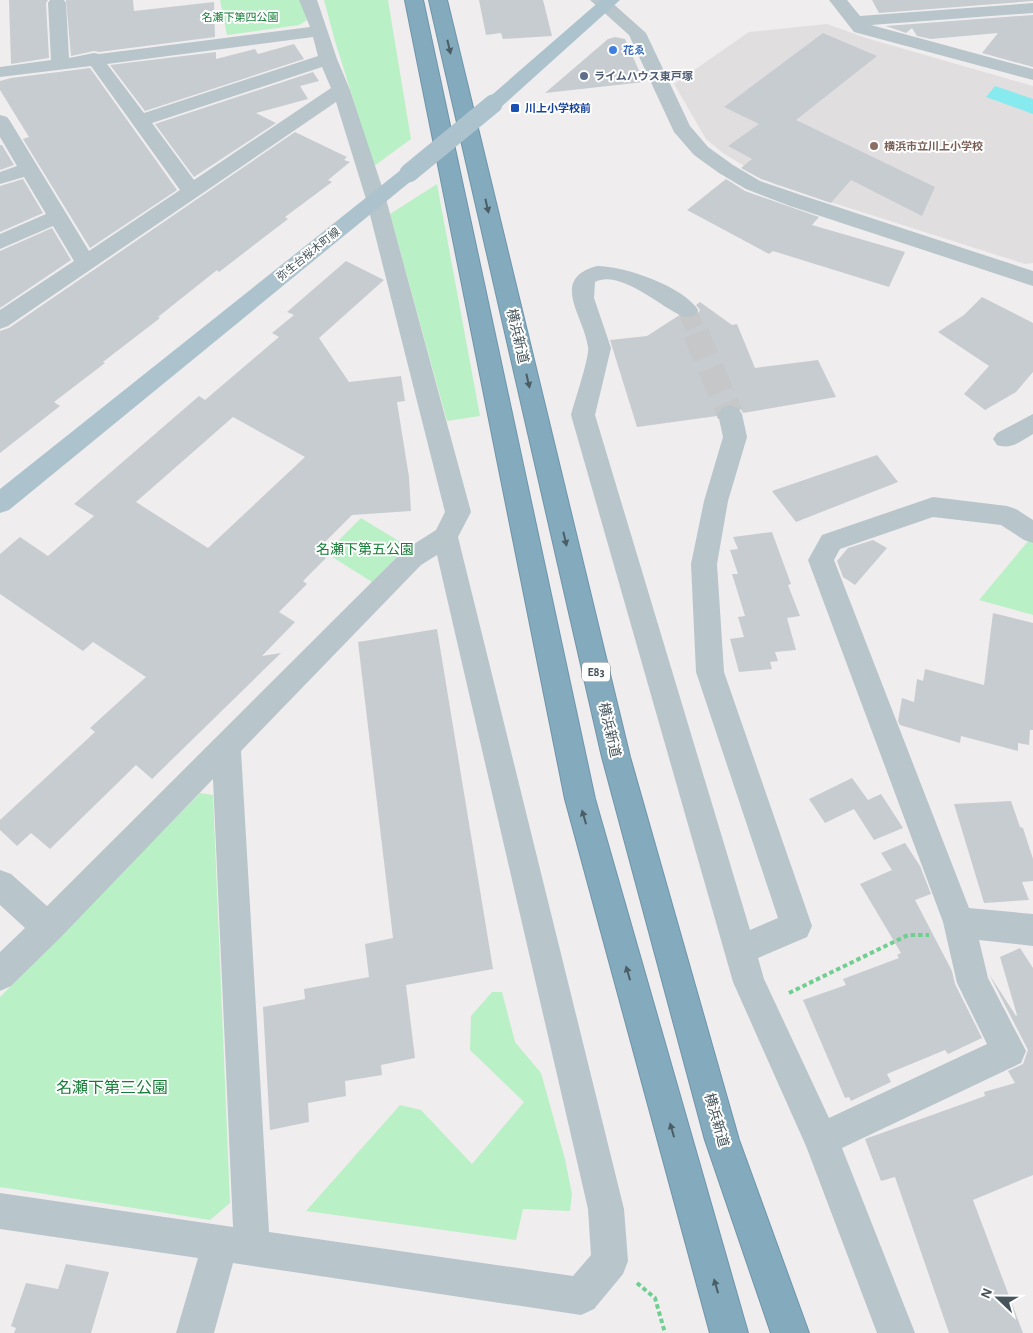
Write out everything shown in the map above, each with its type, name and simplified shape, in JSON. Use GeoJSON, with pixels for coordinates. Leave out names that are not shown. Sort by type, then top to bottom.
{"type":"FeatureCollection","features":[{"type":"Feature","properties":{"kind":"highway"},"geometry":{"type":"LineString","coordinates":[[414,0],[580,799],[729,1333]]}},
{"type":"Feature","properties":{"kind":"highway","name":"横浜新道"},"geometry":{"type":"LineString","coordinates":[[438,0],[616,757],[722,1140],[790,1333]]}},
{"type":"Feature","properties":{"kind":"main road","name":"弥生台桜木町線"},"geometry":{"type":"LineString","coordinates":[[0,502],[493,104],[605,2]]}},
{"type":"Feature","properties":{"kind":"street"},"geometry":{"type":"LineString","coordinates":[[0,976],[412,558],[445,537],[458,512],[376,199],[341,90],[328,59],[308,0]]}},
{"type":"Feature","properties":{"kind":"street"},"geometry":{"type":"LineString","coordinates":[[838,0],[860,28],[1033,75]]}},
{"type":"Feature","properties":{"kind":"street"},"geometry":{"type":"LineString","coordinates":[[605,2],[637,33],[681,128],[701,151],[726,169],[753,185],[779,195],[1033,279]]}},
{"type":"Feature","properties":{"kind":"street"},"geometry":{"type":"LineString","coordinates":[[57,4],[60,63]]}},
{"type":"Feature","properties":{"kind":"street"},"geometry":{"type":"LineString","coordinates":[[854,22],[1033,8]]}},
{"type":"Feature","properties":{"kind":"street"},"geometry":{"type":"LineString","coordinates":[[0,72],[94,58],[320,31]]}},
{"type":"Feature","properties":{"kind":"street"},"geometry":{"type":"LineString","coordinates":[[94,58],[190,191]]}},
{"type":"Feature","properties":{"kind":"street"},"geometry":{"type":"LineString","coordinates":[[140,121],[328,59]]}},
{"type":"Feature","properties":{"kind":"street"},"geometry":{"type":"LineString","coordinates":[[0,321],[341,90]]}},
{"type":"Feature","properties":{"kind":"street"},"geometry":{"type":"LineString","coordinates":[[0,122],[85,262]]}},
{"type":"Feature","properties":{"kind":"street"},"geometry":{"type":"LineString","coordinates":[[0,178],[30,169]]}},
{"type":"Feature","properties":{"kind":"street"},"geometry":{"type":"LineString","coordinates":[[0,242],[58,216]]}},
{"type":"Feature","properties":{"kind":"street"},"geometry":{"type":"LineString","coordinates":[[687,310],[654,289],[622,276],[597,273],[585,279],[583,298],[600,348],[583,415],[744,966],[821,1140],[896,1333]]}},
{"type":"Feature","properties":{"kind":"street"},"geometry":{"type":"LineString","coordinates":[[730,414],[735,437],[716,501],[704,564],[710,672],[796,926],[744,966]]}},
{"type":"Feature","properties":{"kind":"street"},"geometry":{"type":"LineString","coordinates":[[1005,439],[1033,423]]}},
{"type":"Feature","properties":{"kind":"street"},"geometry":{"type":"LineString","coordinates":[[821,1140],[1009,1051],[946,928],[821,560],[831,542],[933,508],[1007,516],[1033,533]]}},
{"type":"Feature","properties":{"kind":"street"},"geometry":{"type":"LineString","coordinates":[[0,1211],[582,1296],[610,1261],[606,1209],[445,537]]}},
{"type":"Feature","properties":{"kind":"street"},"geometry":{"type":"LineString","coordinates":[[195,1333],[237,1246],[226,748]]}},
{"type":"Feature","properties":{"kind":"street"},"geometry":{"type":"LineString","coordinates":[[0,885],[48,928]]}},
{"type":"Feature","properties":{"kind":"street"},"geometry":{"type":"LineString","coordinates":[[946,928],[1033,930]]}},
{"type":"Feature","properties":{"kind":"path"},"geometry":{"type":"LineString","coordinates":[[788,994],[908,935],[946,928]]}},
{"type":"Feature","properties":{"kind":"path"},"geometry":{"type":"LineString","coordinates":[[610,1261],[655,1298],[665,1333]]}},
{"type":"Feature","properties":{"kind":"shaded area","name":"横浜市立川上小学校"},"geometry":{"type":"Polygon","coordinates":[[[827,24],[866,38],[1033,86],[1033,263],[1025,264],[774,184],[723,153],[706,139],[674,84],[749,32],[827,24]]]}},
{"type":"Feature","properties":{"kind":"green space","name":"名瀬下第四公園"},"geometry":{"type":"Polygon","coordinates":[[[220,0],[301,0],[307,20],[299,25],[227,35],[220,0]]]}},
{"type":"Feature","properties":{"kind":"green space"},"geometry":{"type":"Polygon","coordinates":[[[324,0],[388,0],[411,139],[374,166],[335,41],[324,0]]]}},
{"type":"Feature","properties":{"kind":"green space"},"geometry":{"type":"Polygon","coordinates":[[[437,184],[480,416],[447,421],[390,214],[437,184]]]}},
{"type":"Feature","properties":{"kind":"green space","name":"名瀬下第五公園"},"geometry":{"type":"Polygon","coordinates":[[[361,518],[407,546],[372,582],[326,553],[361,518]]]}},
{"type":"Feature","properties":{"kind":"green space"},"geometry":{"type":"Polygon","coordinates":[[[1029,540],[1033,543],[1033,615],[979,600],[1029,540]]]}},
{"type":"Feature","properties":{"kind":"green space","name":"名瀬下第三公園"},"geometry":{"type":"Polygon","coordinates":[[[200,793],[213,795],[230,1203],[210,1220],[0,1187],[0,997],[200,793]]]}},
{"type":"Feature","properties":{"kind":"green space"},"geometry":{"type":"Polygon","coordinates":[[[492,992],[502,992],[515,1042],[541,1073],[565,1159],[572,1194],[570,1211],[523,1209],[516,1240],[306,1211],[400,1105],[421,1110],[472,1164],[524,1102],[470,1050],[471,1016],[492,992]]]}},
{"type":"Feature","properties":{"kind":"water"},"geometry":{"type":"Polygon","coordinates":[[[995,86],[1033,99],[1033,114],[986,97],[995,86]]]}},
{"type":"Feature","properties":{"kind":"building"},"geometry":{"type":"Polygon","coordinates":[[[9,0],[48,0],[46,3],[49,58],[11,64],[9,0]]]}},
{"type":"Feature","properties":{"kind":"building"},"geometry":{"type":"Polygon","coordinates":[[[66,0],[133,0],[134,11],[214,2],[215,37],[99,52],[94,51],[71,56],[66,0]]]}},
{"type":"Feature","properties":{"kind":"building"},"geometry":{"type":"Polygon","coordinates":[[[479,0],[543,0],[552,36],[503,39],[501,33],[486,35],[479,0]]]}},
{"type":"Feature","properties":{"kind":"building"},"geometry":{"type":"Polygon","coordinates":[[[872,0],[1033,0],[1033,1],[879,13],[872,0]]]}},
{"type":"Feature","properties":{"kind":"building"},"geometry":{"type":"Polygon","coordinates":[[[1033,15],[1033,67],[982,53],[998,33],[931,39],[917,36],[912,28],[906,33],[886,26],[1033,15]]]}},
{"type":"Feature","properties":{"kind":"building"},"geometry":{"type":"Polygon","coordinates":[[[823,33],[877,56],[796,120],[935,187],[922,216],[851,180],[831,203],[761,179],[741,168],[752,159],[728,146],[759,124],[724,107],[823,33]]]}},
{"type":"Feature","properties":{"kind":"building"},"geometry":{"type":"Polygon","coordinates":[[[615,37],[625,39],[644,82],[545,93],[608,39],[615,37]]]}},
{"type":"Feature","properties":{"kind":"building"},"geometry":{"type":"Polygon","coordinates":[[[294,44],[304,59],[145,111],[110,65],[216,52],[216,59],[255,49],[258,54],[294,44]]]}},
{"type":"Feature","properties":{"kind":"building"},"geometry":{"type":"Polygon","coordinates":[[[90,68],[177,190],[90,248],[23,139],[29,137],[0,90],[0,81],[90,68]]]}},
{"type":"Feature","properties":{"kind":"building"},"geometry":{"type":"Polygon","coordinates":[[[313,72],[319,81],[300,86],[308,99],[256,113],[276,123],[194,177],[155,124],[313,72]]]}},
{"type":"Feature","properties":{"kind":"building"},"geometry":{"type":"Polygon","coordinates":[[[295,132],[347,157],[344,160],[350,162],[328,180],[332,182],[285,217],[288,219],[219,272],[217,270],[158,317],[160,318],[103,362],[105,363],[54,402],[60,406],[0,453],[0,331],[9,328],[295,132]]]}},
{"type":"Feature","properties":{"kind":"building"},"geometry":{"type":"Polygon","coordinates":[[[0,145],[2,145],[14,165],[0,170],[0,145]]]}},
{"type":"Feature","properties":{"kind":"building"},"geometry":{"type":"Polygon","coordinates":[[[23,179],[43,213],[0,232],[0,186],[23,179]]]}},
{"type":"Feature","properties":{"kind":"building"},"geometry":{"type":"Polygon","coordinates":[[[726,179],[745,191],[819,217],[812,225],[905,252],[889,287],[773,251],[769,254],[687,210],[726,179]]]}},
{"type":"Feature","properties":{"kind":"building"},"geometry":{"type":"Polygon","coordinates":[[[52,228],[71,260],[0,308],[0,251],[52,228]]]}},
{"type":"Feature","properties":{"kind":"building"},"geometry":{"type":"Polygon","coordinates":[[[346,261],[384,280],[319,338],[349,382],[401,376],[405,401],[397,402],[409,477],[411,511],[352,515],[315,552],[326,558],[303,581],[307,584],[279,612],[295,622],[262,656],[281,653],[152,779],[136,765],[50,849],[31,833],[17,846],[0,830],[0,820],[95,732],[90,728],[146,677],[93,642],[83,651],[0,594],[0,554],[20,537],[48,556],[94,516],[74,504],[199,396],[205,400],[279,337],[272,333],[294,315],[287,312],[346,261]],[[233,417],[136,502],[208,548],[305,457],[233,417]]]}},
{"type":"Feature","properties":{"kind":"building"},"geometry":{"type":"Polygon","coordinates":[[[982,297],[1033,323],[1033,372],[1016,392],[985,410],[964,394],[989,366],[938,332],[964,315],[982,297]]]}},
{"type":"Feature","properties":{"kind":"building"},"geometry":{"type":"Polygon","coordinates":[[[700,302],[732,325],[737,324],[755,368],[818,360],[836,397],[743,413],[739,406],[729,403],[720,407],[717,416],[637,427],[610,340],[647,336],[678,316],[685,319],[696,317],[700,310],[696,305],[700,302]]]}},
{"type":"Feature","properties":{"kind":"building"},"geometry":{"type":"Polygon","coordinates":[[[877,455],[898,482],[796,522],[772,491],[877,455]]]}},
{"type":"Feature","properties":{"kind":"building"},"geometry":{"type":"Polygon","coordinates":[[[772,532],[791,584],[788,585],[800,616],[787,618],[796,650],[775,652],[778,661],[770,662],[772,669],[739,672],[730,639],[744,637],[738,617],[745,616],[732,574],[738,574],[730,550],[738,549],[733,537],[772,532]]]}},
{"type":"Feature","properties":{"kind":"building"},"geometry":{"type":"Polygon","coordinates":[[[873,540],[887,548],[855,585],[843,577],[837,561],[848,548],[873,540]]]}},
{"type":"Feature","properties":{"kind":"building"},"geometry":{"type":"Polygon","coordinates":[[[993,613],[1033,623],[1033,730],[1030,730],[1029,745],[1018,743],[1018,751],[961,736],[960,743],[900,725],[898,721],[902,698],[914,702],[917,679],[923,681],[925,669],[984,685],[993,613]]]}},
{"type":"Feature","properties":{"kind":"building"},"geometry":{"type":"Polygon","coordinates":[[[437,629],[493,969],[406,985],[415,1058],[381,1065],[382,1075],[345,1081],[346,1096],[308,1103],[309,1122],[270,1130],[263,1007],[305,999],[304,989],[369,977],[365,944],[393,938],[358,642],[437,629]]]}},
{"type":"Feature","properties":{"kind":"building"},"geometry":{"type":"Polygon","coordinates":[[[852,778],[868,800],[881,794],[903,828],[874,840],[854,809],[825,823],[809,799],[852,778]]]}},
{"type":"Feature","properties":{"kind":"building"},"geometry":{"type":"Polygon","coordinates":[[[1011,801],[1020,827],[1023,828],[1033,859],[1033,881],[1022,882],[1029,900],[984,903],[954,804],[1011,801]]]}},
{"type":"Feature","properties":{"kind":"building"},"geometry":{"type":"Polygon","coordinates":[[[905,843],[920,866],[931,894],[915,900],[952,971],[955,984],[982,1038],[948,1054],[945,1050],[887,1074],[891,1082],[851,1101],[849,1097],[845,1098],[803,1000],[846,985],[843,979],[899,958],[897,955],[901,953],[860,884],[892,870],[881,853],[905,843]]]}},
{"type":"Feature","properties":{"kind":"building"},"geometry":{"type":"Polygon","coordinates":[[[1020,948],[1033,968],[1033,1175],[973,1200],[1023,1333],[949,1333],[895,1177],[881,1181],[865,1139],[985,1096],[984,1092],[1015,1083],[1008,1071],[1023,1064],[1028,1050],[989,974],[1016,1016],[1000,957],[1020,948]]]}},
{"type":"Feature","properties":{"kind":"building"},"geometry":{"type":"Polygon","coordinates":[[[66,1264],[109,1272],[91,1333],[14,1333],[16,1328],[11,1326],[26,1283],[58,1289],[66,1264]]]}},
{"type":"Feature","properties":{"kind":"tunnel"},"geometry":{"type":"LineString","coordinates":[[687,310],[697,334]]}},
{"type":"Feature","properties":{"kind":"tunnel"},"geometry":{"type":"LineString","coordinates":[[696,333],[730,414]]}},
{"type":"Feature","properties":{"kind":"place","name":"花ゑ"},"geometry":{"type":"Point","coordinates":[613,50]}},
{"type":"Feature","properties":{"kind":"place","name":"ライムハウス東戸塚"},"geometry":{"type":"Point","coordinates":[584,76]}},
{"type":"Feature","properties":{"kind":"place","name":"川上小学校前"},"geometry":{"type":"Point","coordinates":[515,108]}},
{"type":"Feature","properties":{"kind":"place","name":"横浜市立川上小学校"},"geometry":{"type":"Point","coordinates":[874,146]}}]}
